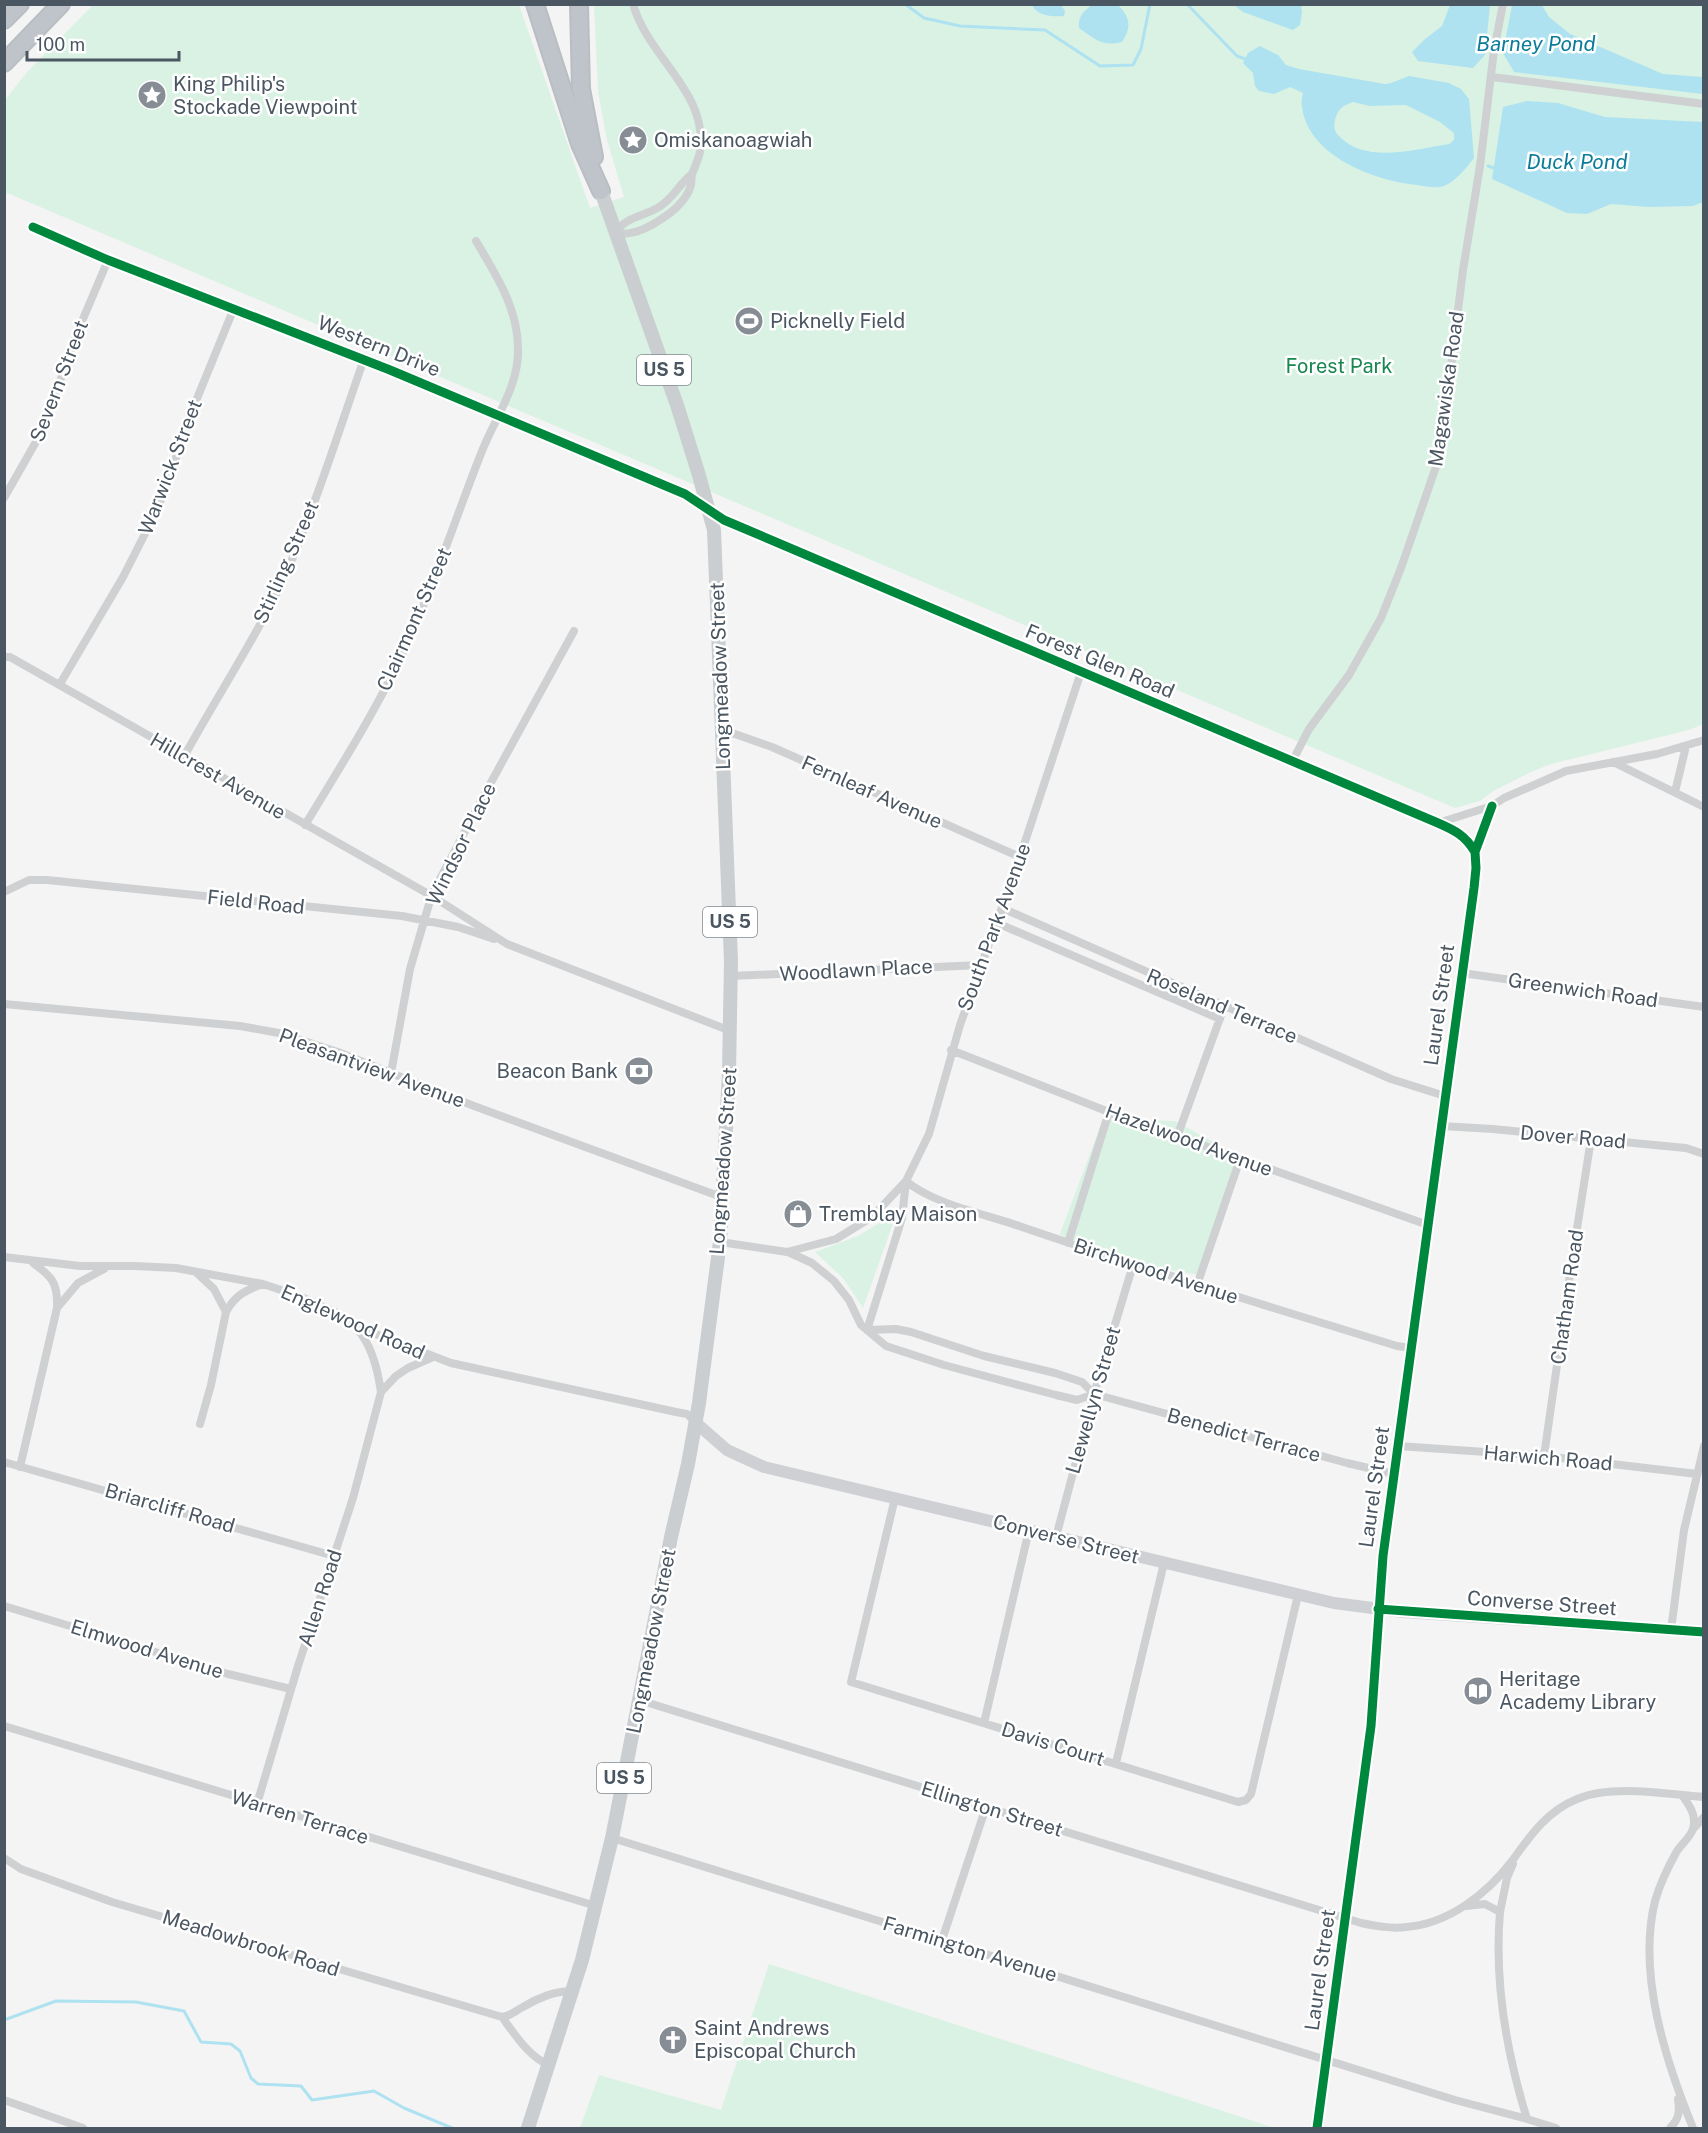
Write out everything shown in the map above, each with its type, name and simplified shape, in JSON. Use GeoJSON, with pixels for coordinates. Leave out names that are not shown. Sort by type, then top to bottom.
{"type":"FeatureCollection","features":[{"type":"Feature","properties":{"kind":"highway"},"geometry":{"type":"LineString","coordinates":[[4,20],[20,4]]}},
{"type":"Feature","properties":{"kind":"highway"},"geometry":{"type":"LineString","coordinates":[[4,63],[61,4]]}},
{"type":"Feature","properties":{"kind":"highway","name":"US 5"},"geometry":{"type":"LineString","coordinates":[[535,4],[580,144],[601,191]]}},
{"type":"Feature","properties":{"kind":"highway","name":"US 5"},"geometry":{"type":"LineString","coordinates":[[579,4],[581,89],[601,191]]}},
{"type":"Feature","properties":{"kind":"main road","name":"Longmeadow Street"},"geometry":{"type":"LineString","coordinates":[[528,2128],[573,1992],[612,1839],[695,1422],[724,1198],[731,976],[714,530],[677,405],[601,191]]}},
{"type":"Feature","properties":{"kind":"main road","name":"Converse Street"},"geometry":{"type":"LineString","coordinates":[[695,1422],[720,1445],[749,1461],[804,1477],[1334,1603],[1378,1609],[1704,1632]]}},
{"type":"Feature","properties":{"kind":"street"},"geometry":{"type":"LineString","coordinates":[[633,4],[660,57],[686,90],[695,109],[700,144],[690,188],[671,212],[637,232],[625,235],[616,233],[625,223],[662,206],[681,182],[693,174]]}},
{"type":"Feature","properties":{"kind":"street","name":"Magawiska Road"},"geometry":{"type":"LineString","coordinates":[[1292,762],[1309,729],[1349,675],[1381,618],[1405,558],[1440,455],[1463,270],[1480,166],[1494,50],[1503,4]]}},
{"type":"Feature","properties":{"kind":"street"},"geometry":{"type":"LineString","coordinates":[[1492,77],[1704,104]]}},
{"type":"Feature","properties":{"kind":"street","name":"Western Drive"},"geometry":{"type":"LineString","coordinates":[[33,226],[108,260],[364,359],[498,414],[685,494],[707,509]]}},
{"type":"Feature","properties":{"kind":"street","name":"Clairmont Street"},"geometry":{"type":"LineString","coordinates":[[305,825],[355,743],[403,653],[454,529],[482,450],[513,383],[517,368],[517,330],[512,310],[504,290],[476,241]]}},
{"type":"Feature","properties":{"kind":"street","name":"Severn Street"},"geometry":{"type":"LineString","coordinates":[[4,498],[41,433],[80,326],[108,260]]}},
{"type":"Feature","properties":{"kind":"street","name":"Warwick Street"},"geometry":{"type":"LineString","coordinates":[[60,684],[153,519],[187,423],[234,308]]}},
{"type":"Feature","properties":{"kind":"street","name":"Stirling Street"},"geometry":{"type":"LineString","coordinates":[[185,755],[253,637],[291,562],[326,470],[364,359]]}},
{"type":"Feature","properties":{"kind":"street","name":"Forest Glen Road"},"geometry":{"type":"LineString","coordinates":[[707,509],[724,520],[1459,832],[1468,840],[1474,852]]}},
{"type":"Feature","properties":{"kind":"street","name":"Windsor Place"},"geometry":{"type":"LineString","coordinates":[[391,1073],[410,969],[432,896],[483,796],[574,631]]}},
{"type":"Feature","properties":{"kind":"street","name":"Hillcrest Avenue"},"geometry":{"type":"LineString","coordinates":[[6,656],[60,684],[128,725],[432,896]]}},
{"type":"Feature","properties":{"kind":"street","name":"South Park Avenue"},"geometry":{"type":"LineString","coordinates":[[720,1242],[787,1252],[836,1239],[855,1229],[881,1209],[906,1181],[929,1134],[951,1050],[1020,857],[1081,672]]}},
{"type":"Feature","properties":{"kind":"street","name":"Fernleaf Avenue"},"geometry":{"type":"LineString","coordinates":[[722,731],[772,747],[1020,857]]}},
{"type":"Feature","properties":{"kind":"street"},"geometry":{"type":"LineString","coordinates":[[1438,823],[1492,806],[1504,798],[1566,771],[1686,746],[1704,740]]}},
{"type":"Feature","properties":{"kind":"street"},"geometry":{"type":"LineString","coordinates":[[1675,792],[1686,746]]}},
{"type":"Feature","properties":{"kind":"street"},"geometry":{"type":"LineString","coordinates":[[1613,762],[1704,807]]}},
{"type":"Feature","properties":{"kind":"street"},"geometry":{"type":"LineString","coordinates":[[1474,852],[1492,806]]}},
{"type":"Feature","properties":{"kind":"street","name":"Laurel Street"},"geometry":{"type":"LineString","coordinates":[[1317,2128],[1371,1726],[1378,1609],[1394,1473],[1476,868],[1474,852]]}},
{"type":"Feature","properties":{"kind":"street","name":"Field Road"},"geometry":{"type":"LineString","coordinates":[[4,892],[29,880],[47,880],[402,916],[458,927],[723,1028],[730,1028]]}},
{"type":"Feature","properties":{"kind":"street","name":"Field Road"},"geometry":{"type":"LineString","coordinates":[[432,896],[507,944]]}},
{"type":"Feature","properties":{"kind":"street","name":"Roseland Terrace"},"geometry":{"type":"LineString","coordinates":[[1002,909],[1391,1079],[1445,1096]]}},
{"type":"Feature","properties":{"kind":"street"},"geometry":{"type":"LineString","coordinates":[[996,923],[1220,1019]]}},
{"type":"Feature","properties":{"kind":"street","name":"Woodlawn Place"},"geometry":{"type":"LineString","coordinates":[[731,976],[981,965]]}},
{"type":"Feature","properties":{"kind":"street","name":"Greenwich Road"},"geometry":{"type":"LineString","coordinates":[[1462,973],[1704,1007]]}},
{"type":"Feature","properties":{"kind":"street","name":"Pleasantview Avenue"},"geometry":{"type":"LineString","coordinates":[[4,1004],[264,1030],[327,1048],[724,1198]]}},
{"type":"Feature","properties":{"kind":"street"},"geometry":{"type":"LineString","coordinates":[[1177,1137],[1224,1007]]}},
{"type":"Feature","properties":{"kind":"street","name":"Hazelwood Avenue"},"geometry":{"type":"LineString","coordinates":[[951,1050],[1177,1137],[1428,1225]]}},
{"type":"Feature","properties":{"kind":"street"},"geometry":{"type":"LineString","coordinates":[[1068,1243],[1109,1112]]}},
{"type":"Feature","properties":{"kind":"street","name":"Dover Road"},"geometry":{"type":"LineString","coordinates":[[1441,1126],[1686,1148],[1704,1154]]}},
{"type":"Feature","properties":{"kind":"street","name":"Chatham Road"},"geometry":{"type":"LineString","coordinates":[[1544,1456],[1570,1267],[1591,1139]]}},
{"type":"Feature","properties":{"kind":"street"},"geometry":{"type":"LineString","coordinates":[[1197,1285],[1240,1159]]}},
{"type":"Feature","properties":{"kind":"street","name":"South Park Avenue"},"geometry":{"type":"LineString","coordinates":[[867,1329],[902,1218],[906,1181]]}},
{"type":"Feature","properties":{"kind":"street","name":"Birchwood Avenue"},"geometry":{"type":"LineString","coordinates":[[906,1181],[917,1190],[959,1206],[1133,1265],[1397,1346],[1411,1348]]}},
{"type":"Feature","properties":{"kind":"street","name":"Benedict Terrace"},"geometry":{"type":"LineString","coordinates":[[787,1252],[812,1263],[834,1281],[849,1300],[861,1325],[886,1346],[944,1365],[1077,1400],[1094,1394]]}},
{"type":"Feature","properties":{"kind":"street","name":"Englewood Road"},"geometry":{"type":"LineString","coordinates":[[4,1257],[80,1266],[162,1267],[263,1284],[324,1306],[355,1326],[433,1357],[466,1367],[687,1414],[695,1422]]}},
{"type":"Feature","properties":{"kind":"street"},"geometry":{"type":"LineString","coordinates":[[20,1467],[57,1308],[58,1293],[54,1282],[47,1274],[29,1261]]}},
{"type":"Feature","properties":{"kind":"street","name":"Llewellyn Street"},"geometry":{"type":"LineString","coordinates":[[1056,1537],[1094,1394],[1133,1265]]}},
{"type":"Feature","properties":{"kind":"street"},"geometry":{"type":"LineString","coordinates":[[57,1308],[78,1283],[113,1266]]}},
{"type":"Feature","properties":{"kind":"street"},"geometry":{"type":"LineString","coordinates":[[194,1271],[214,1289],[226,1312]]}},
{"type":"Feature","properties":{"kind":"street"},"geometry":{"type":"LineString","coordinates":[[200,1424],[226,1312],[233,1300],[241,1293],[263,1284]]}},
{"type":"Feature","properties":{"kind":"street","name":"Allen Road"},"geometry":{"type":"LineString","coordinates":[[257,1804],[291,1689],[353,1498],[381,1392],[365,1338],[355,1326]]}},
{"type":"Feature","properties":{"kind":"street","name":"Benedict Terrace"},"geometry":{"type":"LineString","coordinates":[[867,1329],[896,1329],[911,1332],[984,1356],[1082,1382],[1094,1394],[1347,1463],[1394,1473]]}},
{"type":"Feature","properties":{"kind":"street"},"geometry":{"type":"LineString","coordinates":[[381,1392],[396,1376],[433,1357]]}},
{"type":"Feature","properties":{"kind":"street","name":"Harwich Road"},"geometry":{"type":"LineString","coordinates":[[1398,1446],[1544,1456],[1697,1474]]}},
{"type":"Feature","properties":{"kind":"street"},"geometry":{"type":"LineString","coordinates":[[1671,1630],[1684,1530],[1704,1446]]}},
{"type":"Feature","properties":{"kind":"street","name":"Briarcliff Road"},"geometry":{"type":"LineString","coordinates":[[4,1462],[334,1556]]}},
{"type":"Feature","properties":{"kind":"street","name":"Davis Court"},"geometry":{"type":"LineString","coordinates":[[895,1498],[851,1682],[1238,1802],[1246,1800],[1251,1794],[1298,1595]]}},
{"type":"Feature","properties":{"kind":"street"},"geometry":{"type":"LineString","coordinates":[[984,1723],[1029,1530]]}},
{"type":"Feature","properties":{"kind":"street"},"geometry":{"type":"LineString","coordinates":[[1116,1763],[1164,1563]]}},
{"type":"Feature","properties":{"kind":"street","name":"Elmwood Avenue"},"geometry":{"type":"LineString","coordinates":[[4,1606],[228,1674],[291,1689]]}},
{"type":"Feature","properties":{"kind":"street","name":"Ellington Street"},"geometry":{"type":"LineString","coordinates":[[639,1700],[1367,1924],[1406,1927],[1434,1922],[1462,1907],[1496,1880],[1520,1849]]}},
{"type":"Feature","properties":{"kind":"street","name":"Warren Terrace"},"geometry":{"type":"LineString","coordinates":[[4,1726],[596,1906]]}},
{"type":"Feature","properties":{"kind":"street"},"geometry":{"type":"LineString","coordinates":[[1527,2119],[1510,2061],[1502,2015],[1498,1953],[1500,1912],[1507,1878],[1520,1849],[1528,1837],[1551,1814],[1586,1795],[1611,1792],[1704,1797]]}},
{"type":"Feature","properties":{"kind":"street"},"geometry":{"type":"LineString","coordinates":[[1682,1795],[1692,1811],[1693,1829]]}},
{"type":"Feature","properties":{"kind":"street"},"geometry":{"type":"LineString","coordinates":[[942,1940],[986,1807]]}},
{"type":"Feature","properties":{"kind":"street"},"geometry":{"type":"LineString","coordinates":[[1693,2128],[1663,2044],[1651,1958],[1652,1919],[1663,1878],[1678,1849],[1704,1817]]}},
{"type":"Feature","properties":{"kind":"street","name":"Farmington Avenue"},"geometry":{"type":"LineString","coordinates":[[612,1839],[1455,2100],[1556,2128]]}},
{"type":"Feature","properties":{"kind":"street","name":"Meadowbrook Road"},"geometry":{"type":"LineString","coordinates":[[4,1858],[29,1872],[112,1902],[502,2017]]}},
{"type":"Feature","properties":{"kind":"street"},"geometry":{"type":"LineString","coordinates":[[1462,1907],[1485,1904],[1500,1912]]}},
{"type":"Feature","properties":{"kind":"street"},"geometry":{"type":"LineString","coordinates":[[550,2066],[538,2061],[526,2049],[502,2017],[546,1996],[566,1990],[573,1992]]}},
{"type":"Feature","properties":{"kind":"street"},"geometry":{"type":"LineString","coordinates":[[1670,2128],[1676,2122],[1680,2112],[1675,2082]]}},
{"type":"Feature","properties":{"kind":"street"},"geometry":{"type":"LineString","coordinates":[[4,2100],[83,2128]]}},
{"type":"Feature","properties":{"kind":"green space","name":"Forest Park"},"geometry":{"type":"Polygon","coordinates":[[[93,5],[519,5],[590,208],[624,197],[607,140],[598,92],[594,5],[1703,5],[1703,724],[1689,730],[1551,764],[1493,791],[1480,801],[1455,808],[5,192],[4,101],[28,71],[93,5]]]}},
{"type":"Feature","properties":{"kind":"green space"},"geometry":{"type":"Polygon","coordinates":[[[1103,1119],[1175,1121],[1237,1155],[1199,1275],[1111,1259],[1060,1234],[1103,1119]]]}},
{"type":"Feature","properties":{"kind":"green space"},"geometry":{"type":"Polygon","coordinates":[[[897,1212],[863,1308],[843,1278],[815,1252],[858,1236],[897,1212]]]}},
{"type":"Feature","properties":{"kind":"green space"},"geometry":{"type":"Polygon","coordinates":[[[769,1964],[1275,2128],[580,2128],[599,2075],[721,2110],[769,1964]]]}},
{"type":"Feature","properties":{"kind":"water"},"geometry":{"type":"Polygon","coordinates":[[[1032,5],[1061,5],[1065,11],[1064,16],[1041,14],[1032,5]]]}},
{"type":"Feature","properties":{"kind":"water"},"geometry":{"type":"Polygon","coordinates":[[[1092,5],[1118,5],[1122,9],[1127,18],[1128,27],[1122,42],[1104,43],[1079,28],[1079,20],[1092,5]]]}},
{"type":"Feature","properties":{"kind":"water"},"geometry":{"type":"Polygon","coordinates":[[[1234,5],[1301,5],[1300,25],[1293,30],[1243,12],[1234,5]]]}},
{"type":"Feature","properties":{"kind":"water"},"geometry":{"type":"Polygon","coordinates":[[[1450,5],[1490,5],[1485,55],[1473,68],[1418,61],[1412,52],[1442,26],[1450,5]]]}},
{"type":"Feature","properties":{"kind":"water","name":"Barney Pond"},"geometry":{"type":"Polygon","coordinates":[[[1512,5],[1542,5],[1549,17],[1570,34],[1663,74],[1703,77],[1703,94],[1514,72],[1503,53],[1512,5]]]}},
{"type":"Feature","properties":{"kind":"water"},"geometry":{"type":"Polygon","coordinates":[[[1260,46],[1278,55],[1286,65],[1299,69],[1385,84],[1409,76],[1449,83],[1461,89],[1469,99],[1474,158],[1457,178],[1441,187],[1400,183],[1346,163],[1317,139],[1307,124],[1302,105],[1303,93],[1290,87],[1274,94],[1259,91],[1255,86],[1253,73],[1243,63],[1248,53],[1260,46]],[[1353,102],[1339,111],[1334,123],[1340,137],[1363,150],[1407,151],[1449,144],[1454,140],[1454,133],[1440,122],[1406,105],[1370,106],[1353,102]]]}},
{"type":"Feature","properties":{"kind":"water","name":"Duck Pond"},"geometry":{"type":"Polygon","coordinates":[[[1527,101],[1558,103],[1605,117],[1703,122],[1703,202],[1693,206],[1649,207],[1611,204],[1587,214],[1567,213],[1492,179],[1503,107],[1527,101]]]}},
{"type":"Feature","properties":{"kind":"waterway"},"geometry":{"type":"LineString","coordinates":[[905,4],[924,18],[960,26],[1045,30],[1100,66],[1133,65],[1141,49],[1150,4]]}},
{"type":"Feature","properties":{"kind":"waterway"},"geometry":{"type":"LineString","coordinates":[[1187,4],[1237,56],[1248,60]]}},
{"type":"Feature","properties":{"kind":"waterway"},"geometry":{"type":"LineString","coordinates":[[1488,166],[1497,169]]}},
{"type":"Feature","properties":{"kind":"waterway"},"geometry":{"type":"LineString","coordinates":[[4,2020],[56,2001],[136,2002],[184,2011],[201,2042],[231,2044],[240,2051],[251,2078],[258,2084],[301,2086],[312,2100],[374,2091],[404,2108],[452,2128]]}},
{"type":"Feature","properties":{"kind":"cycle path"},"geometry":{"type":"LineString","coordinates":[[33,227],[108,260],[390,370],[685,494],[724,520],[1444,826],[1463,837],[1475,852]]}},
{"type":"Feature","properties":{"kind":"cycle path"},"geometry":{"type":"LineString","coordinates":[[1317,2128],[1371,1726],[1383,1556],[1474,888],[1475,852],[1492,806]]}},
{"type":"Feature","properties":{"kind":"cycle path"},"geometry":{"type":"LineString","coordinates":[[1378,1609],[1704,1632]]}},
{"type":"Feature","properties":{"kind":"place","name":"King Philip's Stockade Viewpoint"},"geometry":{"type":"Point","coordinates":[152,95]}},
{"type":"Feature","properties":{"kind":"place","name":"Omiskanoagwiah"},"geometry":{"type":"Point","coordinates":[633,140]}},
{"type":"Feature","properties":{"kind":"place","name":"Picknelly Field"},"geometry":{"type":"Point","coordinates":[749,321]}},
{"type":"Feature","properties":{"kind":"place","name":"Beacon Bank"},"geometry":{"type":"Point","coordinates":[639,1071]}},
{"type":"Feature","properties":{"kind":"place","name":"Tremblay Maison"},"geometry":{"type":"Point","coordinates":[798,1214]}},
{"type":"Feature","properties":{"kind":"place","name":"Heritage Academy Library"},"geometry":{"type":"Point","coordinates":[1478,1691]}},
{"type":"Feature","properties":{"kind":"place","name":"Saint Andrews Episcopal Church"},"geometry":{"type":"Point","coordinates":[673,2040]}}]}
